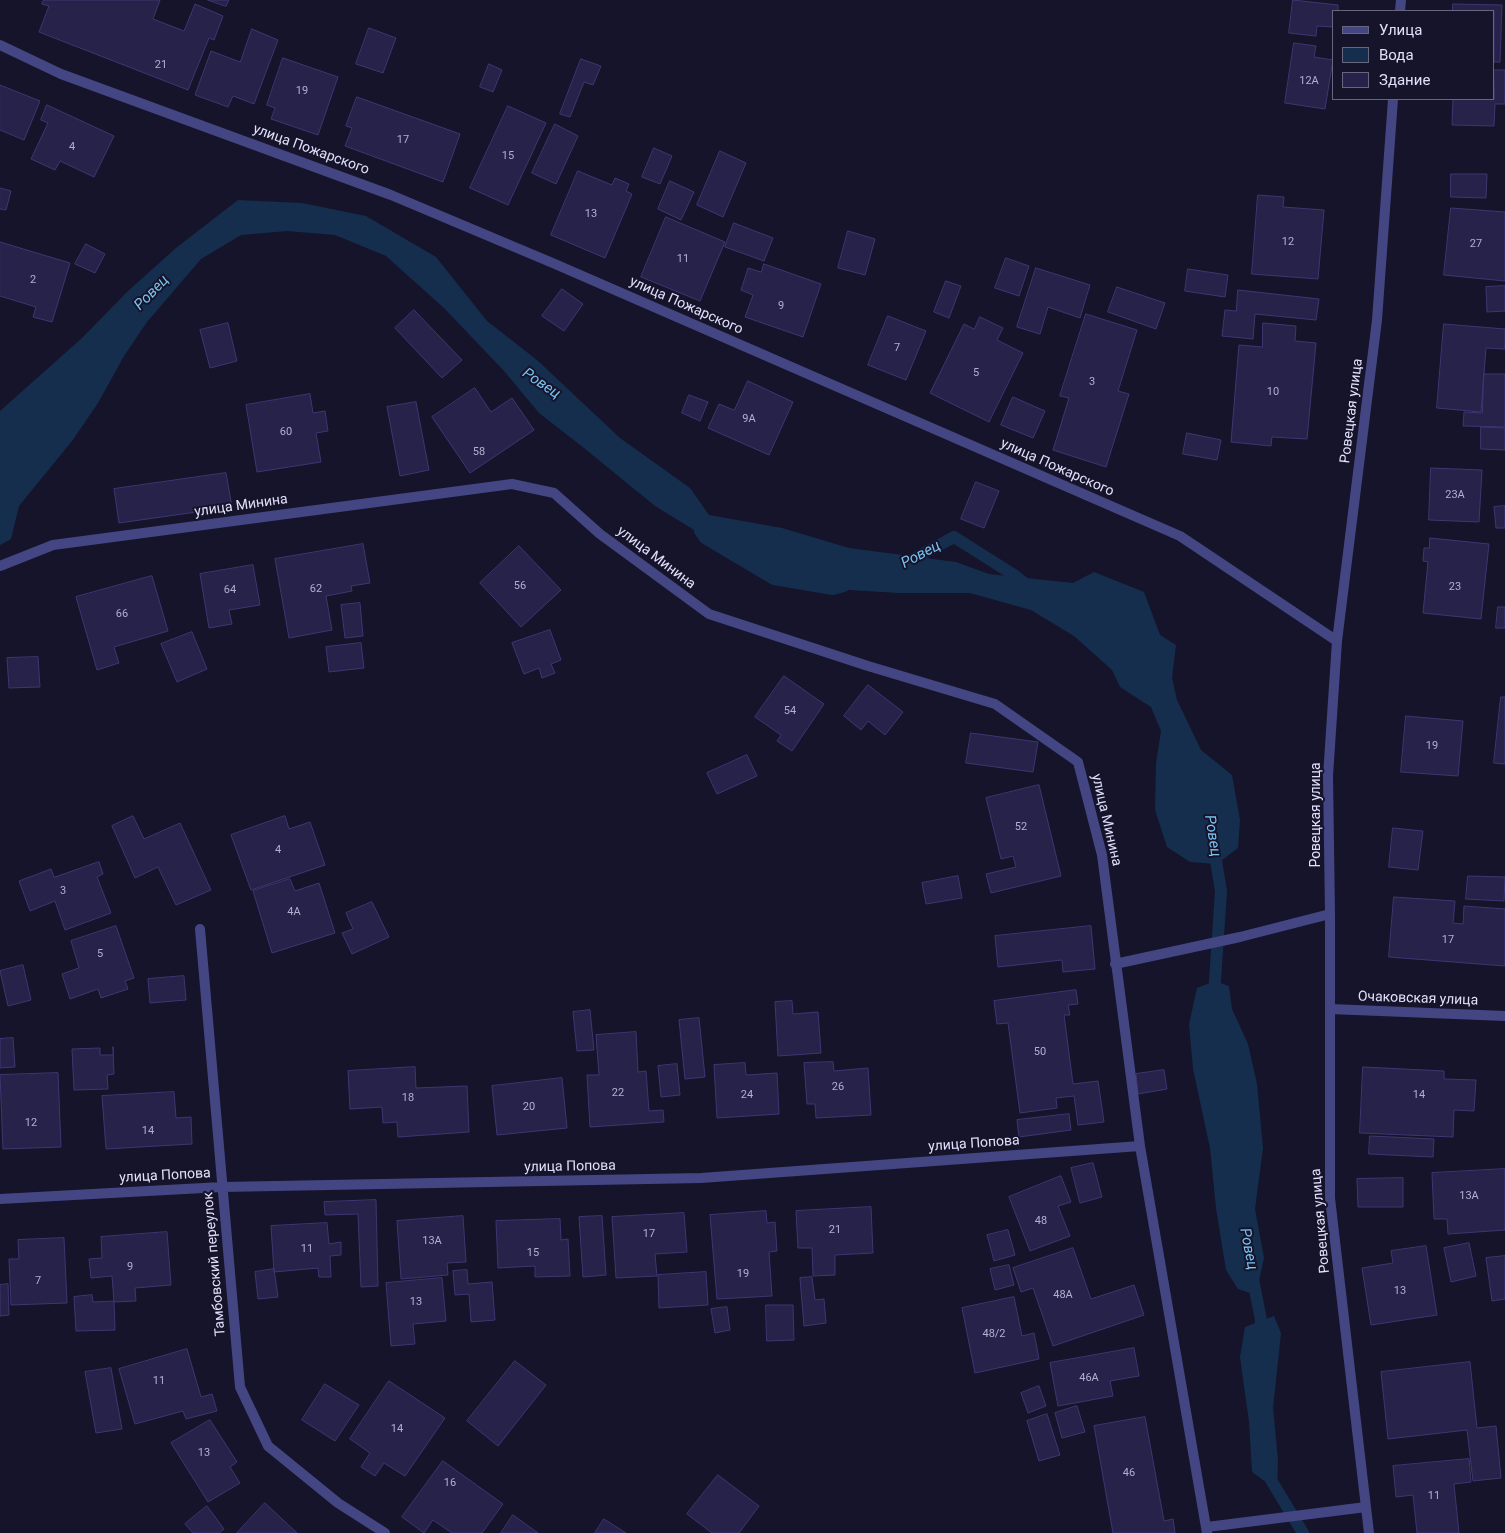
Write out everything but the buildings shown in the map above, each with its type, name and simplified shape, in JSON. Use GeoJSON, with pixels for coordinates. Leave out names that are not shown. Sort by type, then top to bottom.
{"type":"FeatureCollection","features":[{"type":"Feature","properties":{"kind":"street","name":"улица Пожарского"},"geometry":{"type":"LineString","coordinates":[[0,45],[61,74],[400,198],[1180,536],[1337,641]]}},
{"type":"Feature","properties":{"kind":"street","name":"Ровецкая улица"},"geometry":{"type":"LineString","coordinates":[[1369,1533],[1330,1198],[1328,776],[1337,641],[1377,320],[1393,100]]}},
{"type":"Feature","properties":{"kind":"street","name":"улица Минина"},"geometry":{"type":"LineString","coordinates":[[0,566],[53,545],[512,484],[554,493],[600,534],[709,614],[868,666],[995,704],[1078,762],[1102,855],[1115,964]]}},
{"type":"Feature","properties":{"kind":"street"},"geometry":{"type":"LineString","coordinates":[[1330,914],[1240,937],[1115,964],[1140,1146],[1207,1530],[1366,1507]]}},
{"type":"Feature","properties":{"kind":"street","name":"Тамбовский переулок"},"geometry":{"type":"LineString","coordinates":[[200,929],[240,1387],[268,1446],[338,1503],[385,1533]]}},
{"type":"Feature","properties":{"kind":"street","name":"Очаковская улица"},"geometry":{"type":"LineString","coordinates":[[1330,1009],[1505,1016]]}},
{"type":"Feature","properties":{"kind":"street","name":"улица Попова"},"geometry":{"type":"LineString","coordinates":[[0,1199],[222,1187],[701,1178],[1140,1146]]}},
{"type":"Feature","properties":{"kind":"water"},"geometry":{"type":"Polygon","coordinates":[[[238,200],[302,203],[366,216],[436,257],[487,321],[537,360],[620,438],[690,488],[709,515],[782,528],[849,548],[956,562],[989,574],[1073,583],[1094,572],[1144,592],[1160,635],[1176,645],[1172,678],[1177,700],[1201,750],[1232,775],[1240,820],[1238,848],[1217,864],[1190,862],[1167,847],[1155,810],[1156,763],[1161,731],[1151,707],[1120,687],[1112,670],[1074,636],[1031,610],[970,593],[899,593],[833,589],[774,579],[655,506],[539,413],[505,372],[444,308],[386,256],[335,235],[287,231],[241,235],[201,259],[147,322],[124,356],[98,403],[72,441],[19,506],[11,539],[0,545],[0,411],[82,338],[128,291],[176,248],[238,200]]]}},
{"type":"Feature","properties":{"kind":"water"},"geometry":{"type":"Polygon","coordinates":[[[1215,981],[1229,986],[1232,1009],[1248,1044],[1257,1084],[1263,1148],[1255,1209],[1264,1258],[1256,1295],[1238,1289],[1226,1270],[1216,1208],[1210,1148],[1193,1069],[1189,1024],[1197,988],[1215,981]]]}},
{"type":"Feature","properties":{"kind":"water"},"geometry":{"type":"Polygon","coordinates":[[[1274,1316],[1281,1333],[1273,1408],[1278,1460],[1277,1490],[1252,1472],[1249,1422],[1240,1357],[1245,1327],[1274,1316]]]}},
{"type":"Feature","properties":{"kind":"waterway","name":"Ровец"},"geometry":{"type":"LineString","coordinates":[[700,531],[705,538],[774,579],[833,589],[844,586]]}},
{"type":"Feature","properties":{"kind":"waterway","name":"Ровец"},"geometry":{"type":"LineString","coordinates":[[902,565],[954,537],[1014,575],[1030,588]]}},
{"type":"Feature","properties":{"kind":"waterway","name":"Ровец"},"geometry":{"type":"LineString","coordinates":[[1214,849],[1221,891],[1214,996]]}},
{"type":"Feature","properties":{"kind":"waterway","name":"Ровец"},"geometry":{"type":"LineString","coordinates":[[1253,1279],[1261,1320],[1260,1336]]}},
{"type":"Feature","properties":{"kind":"waterway","name":"Ровец"},"geometry":{"type":"LineString","coordinates":[[1268,1475],[1303,1533]]}}]}
